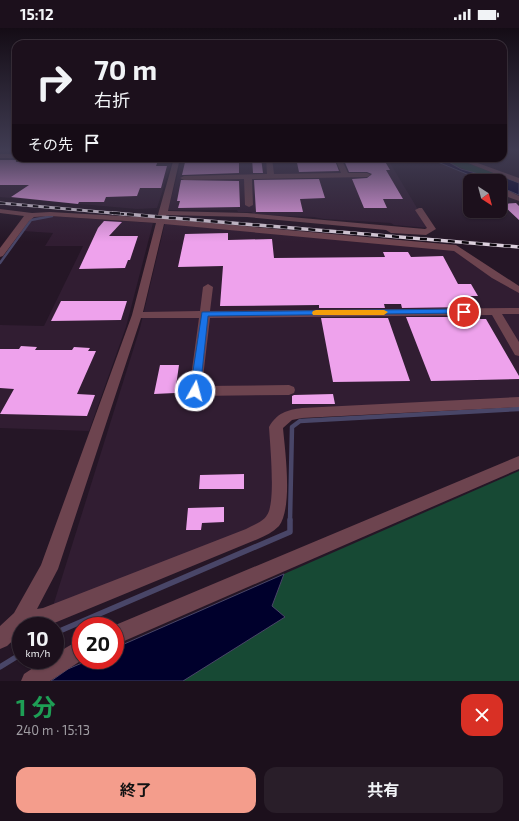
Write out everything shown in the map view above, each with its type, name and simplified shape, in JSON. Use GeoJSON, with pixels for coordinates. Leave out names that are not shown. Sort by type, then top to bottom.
{"type":"FeatureCollection","features":[{"type":"Feature","properties":{"kind":"street"},"geometry":{"type":"LineString","coordinates":[[23,617],[49,569],[137,315],[171,180]]}},
{"type":"Feature","properties":{"kind":"street"},"geometry":{"type":"LineString","coordinates":[[248,180],[249,205]]}},
{"type":"Feature","properties":{"kind":"street"},"geometry":{"type":"LineString","coordinates":[[507,193],[519,199]]}},
{"type":"Feature","properties":{"kind":"street"},"geometry":{"type":"LineString","coordinates":[[161,217],[191,212],[317,220],[388,228],[391,230],[426,232],[432,229],[420,210]]}},
{"type":"Feature","properties":{"kind":"street"},"geometry":{"type":"LineString","coordinates":[[0,211],[32,215],[50,214],[161,217],[456,248],[495,276],[519,290]]}},
{"type":"Feature","properties":{"kind":"street"},"geometry":{"type":"LineString","coordinates":[[0,254],[26,219],[32,215]]}},
{"type":"Feature","properties":{"kind":"street"},"geometry":{"type":"LineString","coordinates":[[208,287],[195,391],[289,390]]}},
{"type":"Feature","properties":{"kind":"street"},"geometry":{"type":"LineString","coordinates":[[495,311],[519,352]]}},
{"type":"Feature","properties":{"kind":"street"},"geometry":{"type":"LineString","coordinates":[[137,315],[519,311]]}},
{"type":"Feature","properties":{"kind":"street"},"geometry":{"type":"LineString","coordinates":[[45,617],[252,534],[267,526],[275,518],[279,505],[276,427],[282,419],[288,415],[302,413],[519,402]]}},
{"type":"Feature","properties":{"kind":"street"},"geometry":{"type":"LineString","coordinates":[[124,630],[519,462]]}},
{"type":"Feature","properties":{"kind":"street"},"geometry":{"type":"LineString","coordinates":[[0,639],[12,628]]}},
{"type":"Feature","properties":{"kind":"street"},"geometry":{"type":"LineString","coordinates":[[31,681],[72,655]]}},
{"type":"Feature","properties":{"kind":"shaded area"},"geometry":{"type":"Polygon","coordinates":[[[0,180],[166,180],[157,208],[137,209],[0,197],[0,180]]]}},
{"type":"Feature","properties":{"kind":"shaded area"},"geometry":{"type":"Polygon","coordinates":[[[176,180],[400,180],[429,228],[394,225],[391,223],[324,219],[314,217],[253,215],[252,212],[238,212],[237,210],[168,210],[176,180]]]}},
{"type":"Feature","properties":{"kind":"shaded area"},"geometry":{"type":"Polygon","coordinates":[[[51,216],[153,223],[126,327],[89,431],[0,428],[0,325],[44,326],[83,246],[45,246],[53,233],[23,231],[34,217],[51,216]]]}},
{"type":"Feature","properties":{"kind":"shaded area"},"geometry":{"type":"Polygon","coordinates":[[[165,223],[456,249],[519,291],[519,399],[283,413],[273,421],[273,512],[262,524],[53,606],[140,328],[165,223]]]}},
{"type":"Feature","properties":{"kind":"green space"},"geometry":{"type":"Polygon","coordinates":[[[507,180],[513,180],[519,183],[507,182],[507,180]]]}},
{"type":"Feature","properties":{"kind":"green space"},"geometry":{"type":"Polygon","coordinates":[[[519,471],[519,681],[99,681],[272,606],[284,574],[519,471]]]}},
{"type":"Feature","properties":{"kind":"water"},"geometry":{"type":"Polygon","coordinates":[[[507,180],[519,183],[519,195],[507,190],[507,180]]]}},
{"type":"Feature","properties":{"kind":"water"},"geometry":{"type":"Polygon","coordinates":[[[284,574],[272,606],[285,617],[183,681],[51,681],[72,667],[72,669],[124,669],[124,644],[284,574]]]}},
{"type":"Feature","properties":{"kind":"building"},"geometry":{"type":"Polygon","coordinates":[[[0,180],[163,180],[161,188],[140,188],[137,196],[106,197],[104,202],[79,202],[78,204],[11,197],[29,185],[0,185],[0,180]]]}},
{"type":"Feature","properties":{"kind":"building"},"geometry":{"type":"Polygon","coordinates":[[[181,180],[239,181],[240,207],[178,208],[180,201],[177,201],[181,180]]]}},
{"type":"Feature","properties":{"kind":"building"},"geometry":{"type":"Polygon","coordinates":[[[254,180],[319,180],[325,198],[300,199],[303,212],[256,212],[254,180]]]}},
{"type":"Feature","properties":{"kind":"building"},"geometry":{"type":"Polygon","coordinates":[[[353,180],[392,180],[403,199],[383,199],[387,208],[364,208],[353,180]]]}},
{"type":"Feature","properties":{"kind":"building"},"geometry":{"type":"Polygon","coordinates":[[[516,203],[519,206],[519,220],[507,209],[507,204],[516,203]]]}},
{"type":"Feature","properties":{"kind":"building"},"geometry":{"type":"Polygon","coordinates":[[[104,221],[122,222],[109,236],[138,236],[130,260],[128,260],[125,268],[79,269],[98,228],[104,221]]]}},
{"type":"Feature","properties":{"kind":"building"},"geometry":{"type":"Polygon","coordinates":[[[228,233],[228,240],[272,239],[274,258],[385,257],[383,252],[408,252],[411,257],[443,256],[458,284],[471,284],[478,296],[465,296],[471,307],[402,308],[401,304],[384,304],[385,308],[319,308],[319,305],[220,306],[223,266],[178,267],[185,234],[228,233]]]}},
{"type":"Feature","properties":{"kind":"building"},"geometry":{"type":"Polygon","coordinates":[[[61,301],[127,301],[121,320],[51,321],[61,301]]]}},
{"type":"Feature","properties":{"kind":"building"},"geometry":{"type":"Polygon","coordinates":[[[406,317],[477,317],[478,319],[486,319],[519,376],[519,379],[431,381],[406,317]]]}},
{"type":"Feature","properties":{"kind":"building"},"geometry":{"type":"Polygon","coordinates":[[[321,318],[388,318],[410,381],[333,382],[321,318]]]}},
{"type":"Feature","properties":{"kind":"building"},"geometry":{"type":"Polygon","coordinates":[[[21,346],[37,347],[35,350],[72,350],[74,347],[90,348],[88,351],[96,351],[77,394],[95,395],[87,416],[0,414],[14,389],[0,388],[0,349],[19,349],[21,346]]]}},
{"type":"Feature","properties":{"kind":"building"},"geometry":{"type":"Polygon","coordinates":[[[160,365],[179,365],[175,393],[154,394],[160,365]]]}},
{"type":"Feature","properties":{"kind":"building"},"geometry":{"type":"Polygon","coordinates":[[[333,394],[335,404],[292,404],[292,396],[294,395],[333,394]]]}},
{"type":"Feature","properties":{"kind":"building"},"geometry":{"type":"Polygon","coordinates":[[[244,474],[244,489],[199,489],[200,475],[244,474]]]}},
{"type":"Feature","properties":{"kind":"building"},"geometry":{"type":"Polygon","coordinates":[[[224,507],[224,522],[202,523],[201,530],[186,530],[188,508],[224,507]]]}},
{"type":"Feature","properties":{"kind":"waterway"},"geometry":{"type":"LineString","coordinates":[[0,263],[31,220],[52,216]]}},
{"type":"Feature","properties":{"kind":"waterway"},"geometry":{"type":"LineString","coordinates":[[290,521],[292,427],[300,421],[519,409]]}},
{"type":"Feature","properties":{"kind":"waterway"},"geometry":{"type":"LineString","coordinates":[[64,629],[290,532],[290,521]]}},
{"type":"Feature","properties":{"kind":"waterway"},"geometry":{"type":"LineString","coordinates":[[0,667],[12,660]]}},
{"type":"Feature","properties":{"kind":"railway"},"geometry":{"type":"LineString","coordinates":[[0,203],[124,214]]}},
{"type":"Feature","properties":{"kind":"railway"},"geometry":{"type":"LineString","coordinates":[[113,213],[519,247]]}},
{"type":"Feature","properties":{"kind":"slow traffic"},"geometry":{"type":"LineString","coordinates":[[316,313],[384,312]]}},
{"type":"Feature","properties":{"kind":"route"},"geometry":{"type":"LineString","coordinates":[[195,391],[204,314],[464,312]]}}]}
